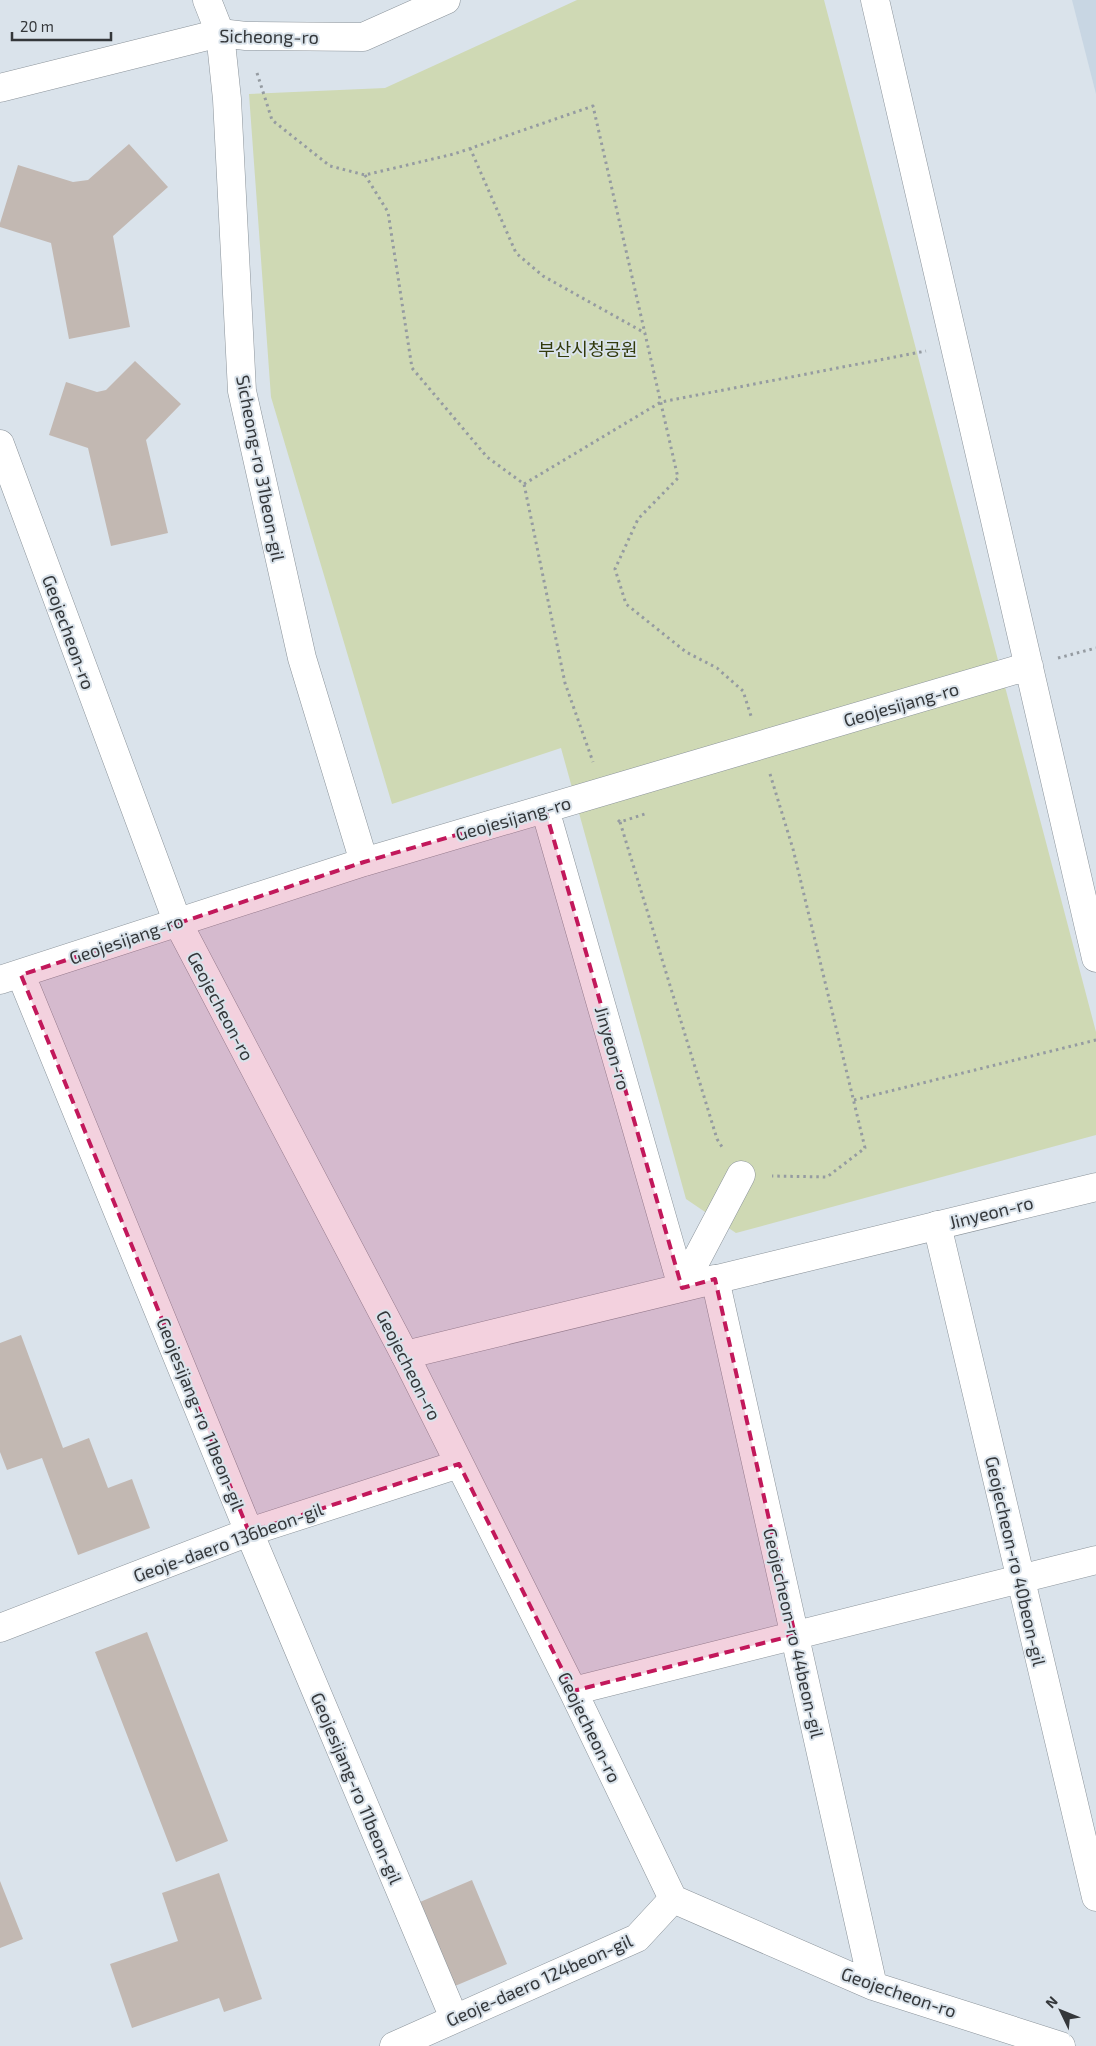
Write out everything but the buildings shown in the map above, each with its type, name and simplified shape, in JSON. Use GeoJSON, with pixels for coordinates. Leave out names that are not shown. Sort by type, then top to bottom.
{"type":"FeatureCollection","features":[{"type":"Feature","properties":{"kind":"street","name":"Sicheong-ro 31beon-gil"},"geometry":{"type":"LineString","coordinates":[[207,0],[233,35],[227,100],[242,391],[302,658],[364,862]]}},
{"type":"Feature","properties":{"kind":"street","name":"Sicheong-ro"},"geometry":{"type":"LineString","coordinates":[[0,88],[233,35],[363,37],[446,0]]}},
{"type":"Feature","properties":{"kind":"street"},"geometry":{"type":"LineString","coordinates":[[875,0],[1096,958]]}},
{"type":"Feature","properties":{"kind":"street","name":"Geojecheon-ro"},"geometry":{"type":"LineString","coordinates":[[0,444],[176,922],[405,1355],[573,1690],[674,1899],[872,1986],[1060,2046]]}},
{"type":"Feature","properties":{"kind":"street","name":"Geojesijang-ro"},"geometry":{"type":"LineString","coordinates":[[10,977],[364,862],[1029,666]]}},
{"type":"Feature","properties":{"kind":"street","name":"Jinyeon-ro"},"geometry":{"type":"LineString","coordinates":[[545,809],[682,1287]]}},
{"type":"Feature","properties":{"kind":"street","name":"Geojesijang-ro 11beon-gil"},"geometry":{"type":"LineString","coordinates":[[10,977],[249,1532],[454,2018]]}},
{"type":"Feature","properties":{"kind":"street"},"geometry":{"type":"LineString","coordinates":[[682,1287],[741,1175]]}},
{"type":"Feature","properties":{"kind":"street","name":"Jinyeon-ro"},"geometry":{"type":"LineString","coordinates":[[405,1355],[1096,1187]]}},
{"type":"Feature","properties":{"kind":"street","name":"Geojecheon-ro 40beon-gil"},"geometry":{"type":"LineString","coordinates":[[937,1225],[1096,1897]]}},
{"type":"Feature","properties":{"kind":"street","name":"Geojecheon-ro 44beon-gil"},"geometry":{"type":"LineString","coordinates":[[715,1279],[872,1986]]}},
{"type":"Feature","properties":{"kind":"street","name":"Geoje-daero 136beon-gil"},"geometry":{"type":"LineString","coordinates":[[0,1628],[249,1532],[459,1464]]}},
{"type":"Feature","properties":{"kind":"street"},"geometry":{"type":"LineString","coordinates":[[573,1690],[1096,1560]]}},
{"type":"Feature","properties":{"kind":"street","name":"Geoje-daero 124beon-gil"},"geometry":{"type":"LineString","coordinates":[[394,2046],[637,1938],[674,1899]]}},
{"type":"Feature","properties":{"kind":"path"},"geometry":{"type":"LineString","coordinates":[[233,35],[272,120],[330,166],[365,175],[454,154],[593,106],[678,478],[638,519],[615,569],[626,604],[686,652],[717,668],[744,691],[760,745]]}},
{"type":"Feature","properties":{"kind":"path"},"geometry":{"type":"LineString","coordinates":[[470,148],[516,254],[543,276],[645,333]]}},
{"type":"Feature","properties":{"kind":"path"},"geometry":{"type":"LineString","coordinates":[[365,175],[388,212],[412,368],[487,457],[524,484],[565,683],[603,792]]}},
{"type":"Feature","properties":{"kind":"path"},"geometry":{"type":"LineString","coordinates":[[524,484],[661,402],[955,346]]}},
{"type":"Feature","properties":{"kind":"path"},"geometry":{"type":"LineString","coordinates":[[1029,666],[1096,648]]}},
{"type":"Feature","properties":{"kind":"path"},"geometry":{"type":"LineString","coordinates":[[620,822],[717,1138],[741,1175],[827,1177],[865,1148],[793,849],[770,774]]}},
{"type":"Feature","properties":{"kind":"path"},"geometry":{"type":"LineString","coordinates":[[854,1100],[1096,1040]]}},
{"type":"Feature","properties":{"kind":"highlighted area"},"geometry":{"type":"Polygon","coordinates":[[[545,809],[682,1288],[715,1279],[795,1635],[573,1691],[459,1464],[249,1532],[21,975],[364,862],[545,809]]]}},
{"type":"Feature","properties":{"kind":"shaded area"},"geometry":{"type":"Polygon","coordinates":[[[1072,0],[1096,0],[1096,94],[1072,0]]]}},
{"type":"Feature","properties":{"kind":"green space","name":"부산시청공원"},"geometry":{"type":"Polygon","coordinates":[[[577,0],[824,0],[1096,1032],[1096,1135],[736,1233],[686,1199],[561,748],[392,804],[271,397],[249,94],[385,88],[577,0]]]}}]}
